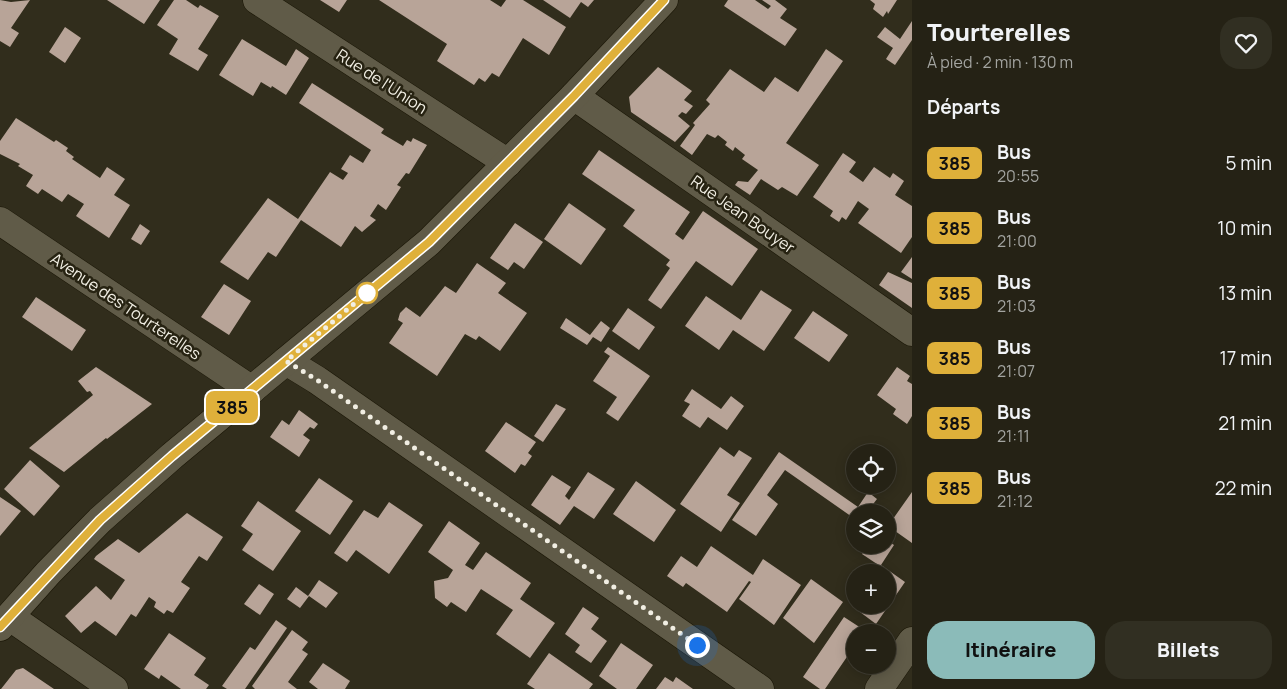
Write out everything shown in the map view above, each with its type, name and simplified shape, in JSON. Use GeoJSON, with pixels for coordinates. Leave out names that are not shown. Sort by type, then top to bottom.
{"type":"FeatureCollection","features":[{"type":"Feature","properties":{"kind":"street","name":"Rue de l'Union"},"geometry":{"type":"LineString","coordinates":[[257,0],[508,162]]}},
{"type":"Feature","properties":{"kind":"street"},"geometry":{"type":"LineString","coordinates":[[114,689],[5,622],[100,520],[172,456],[429,242],[574,96],[664,0]]}},
{"type":"Feature","properties":{"kind":"street","name":"Rue Jean Bouyer"},"geometry":{"type":"LineString","coordinates":[[574,96],[912,332]]}},
{"type":"Feature","properties":{"kind":"street","name":"Avenue des Tourterelles"},"geometry":{"type":"LineString","coordinates":[[0,221],[252,390]]}},
{"type":"Feature","properties":{"kind":"street"},"geometry":{"type":"LineString","coordinates":[[286,361],[317,380],[760,689]]}},
{"type":"Feature","properties":{"kind":"street"},"geometry":{"type":"LineString","coordinates":[[879,689],[912,641]]}},
{"type":"Feature","properties":{"kind":"building"},"geometry":{"type":"Polygon","coordinates":[[[0,0],[11,2],[30,0],[11,28],[19,33],[10,47],[0,41],[0,0]]]}},
{"type":"Feature","properties":{"kind":"building"},"geometry":{"type":"Polygon","coordinates":[[[107,0],[160,0],[144,24],[107,0]]]}},
{"type":"Feature","properties":{"kind":"building"},"geometry":{"type":"Polygon","coordinates":[[[174,0],[186,0],[198,8],[200,5],[219,16],[198,49],[208,55],[198,71],[169,54],[178,39],[157,25],[174,0]]]}},
{"type":"Feature","properties":{"kind":"building"},"geometry":{"type":"Polygon","coordinates":[[[320,0],[347,0],[339,12],[320,0]]]}},
{"type":"Feature","properties":{"kind":"building"},"geometry":{"type":"Polygon","coordinates":[[[379,0],[490,0],[501,7],[506,0],[523,0],[566,27],[549,55],[523,38],[499,77],[492,73],[485,82],[479,78],[474,85],[437,61],[447,44],[379,0]]]}},
{"type":"Feature","properties":{"kind":"building"},"geometry":{"type":"Polygon","coordinates":[[[543,0],[594,0],[588,7],[581,2],[570,18],[543,0]]]}},
{"type":"Feature","properties":{"kind":"building"},"geometry":{"type":"Polygon","coordinates":[[[728,0],[755,0],[768,9],[771,6],[762,0],[775,0],[787,9],[780,18],[797,29],[785,46],[724,6],[728,0]]]}},
{"type":"Feature","properties":{"kind":"building"},"geometry":{"type":"Polygon","coordinates":[[[870,0],[897,0],[888,14],[887,11],[883,17],[873,9],[875,4],[870,0]]]}},
{"type":"Feature","properties":{"kind":"building"},"geometry":{"type":"Polygon","coordinates":[[[912,21],[912,40],[895,65],[886,59],[893,48],[877,37],[885,27],[900,39],[912,21]]]}},
{"type":"Feature","properties":{"kind":"building"},"geometry":{"type":"Polygon","coordinates":[[[65,27],[81,38],[65,63],[49,52],[65,27]]]}},
{"type":"Feature","properties":{"kind":"building"},"geometry":{"type":"Polygon","coordinates":[[[242,39],[286,66],[296,49],[309,58],[286,95],[272,86],[271,88],[261,82],[253,96],[219,75],[242,39]]]}},
{"type":"Feature","properties":{"kind":"building"},"geometry":{"type":"Polygon","coordinates":[[[826,49],[843,61],[786,143],[819,165],[797,196],[782,187],[778,190],[761,179],[750,195],[735,185],[738,181],[748,182],[758,170],[742,159],[745,155],[735,147],[733,151],[725,145],[727,142],[718,135],[715,138],[707,134],[692,155],[680,146],[695,125],[693,123],[710,104],[706,100],[730,69],[764,92],[775,77],[798,92],[826,49]]]}},
{"type":"Feature","properties":{"kind":"building"},"geometry":{"type":"Polygon","coordinates":[[[658,67],[692,91],[684,100],[693,106],[686,114],[682,112],[678,116],[690,126],[675,142],[631,112],[629,97],[658,67]]]}},
{"type":"Feature","properties":{"kind":"building"},"geometry":{"type":"Polygon","coordinates":[[[312,83],[384,129],[381,133],[403,146],[407,140],[411,142],[413,138],[427,145],[409,174],[406,173],[397,185],[401,187],[386,210],[378,204],[370,216],[376,220],[362,232],[355,226],[341,247],[301,220],[276,257],[268,252],[248,280],[220,262],[268,198],[298,219],[330,172],[343,180],[348,173],[341,169],[350,155],[363,163],[371,150],[299,103],[312,83]]]}},
{"type":"Feature","properties":{"kind":"building"},"geometry":{"type":"Polygon","coordinates":[[[16,118],[54,142],[56,140],[68,148],[66,151],[74,157],[72,159],[100,178],[107,167],[125,179],[114,195],[130,205],[109,238],[76,216],[84,204],[68,194],[62,202],[42,189],[38,194],[26,186],[33,175],[18,166],[20,164],[0,154],[0,141],[16,118]]]}},
{"type":"Feature","properties":{"kind":"building"},"geometry":{"type":"Polygon","coordinates":[[[599,150],[690,212],[675,234],[683,240],[703,211],[758,249],[732,286],[696,261],[661,309],[648,300],[670,268],[666,265],[670,260],[623,226],[635,210],[582,174],[599,150]]]}},
{"type":"Feature","properties":{"kind":"building"},"geometry":{"type":"Polygon","coordinates":[[[843,153],[856,162],[849,172],[863,182],[874,167],[890,178],[893,173],[904,181],[895,195],[912,206],[912,237],[901,253],[858,223],[869,209],[858,201],[846,220],[842,217],[839,222],[830,216],[833,211],[813,197],[843,153]]]}},
{"type":"Feature","properties":{"kind":"building"},"geometry":{"type":"Polygon","coordinates":[[[569,203],[606,229],[581,265],[544,239],[569,203]]]}},
{"type":"Feature","properties":{"kind":"building"},"geometry":{"type":"Polygon","coordinates":[[[515,223],[543,242],[524,269],[514,262],[508,270],[490,258],[515,223]]]}},
{"type":"Feature","properties":{"kind":"building"},"geometry":{"type":"Polygon","coordinates":[[[140,224],[150,231],[141,245],[131,239],[140,224]]]}},
{"type":"Feature","properties":{"kind":"building"},"geometry":{"type":"Polygon","coordinates":[[[912,257],[912,279],[901,272],[912,257]]]}},
{"type":"Feature","properties":{"kind":"building"},"geometry":{"type":"Polygon","coordinates":[[[477,263],[506,283],[498,293],[527,313],[500,351],[479,336],[476,340],[465,334],[437,376],[389,343],[403,323],[398,320],[400,313],[406,307],[420,317],[445,286],[456,293],[477,263]]]}},
{"type":"Feature","properties":{"kind":"building"},"geometry":{"type":"Polygon","coordinates":[[[888,272],[912,283],[912,308],[879,285],[888,272]]]}},
{"type":"Feature","properties":{"kind":"building"},"geometry":{"type":"Polygon","coordinates":[[[224,284],[251,301],[229,335],[201,317],[224,284]]]}},
{"type":"Feature","properties":{"kind":"building"},"geometry":{"type":"Polygon","coordinates":[[[761,290],[792,310],[764,351],[733,330],[719,350],[685,326],[706,296],[741,320],[761,290]]]}},
{"type":"Feature","properties":{"kind":"building"},"geometry":{"type":"Polygon","coordinates":[[[36,297],[86,330],[72,351],[22,317],[36,297]]]}},
{"type":"Feature","properties":{"kind":"building"},"geometry":{"type":"Polygon","coordinates":[[[628,308],[655,327],[639,350],[612,331],[628,308]]]}},
{"type":"Feature","properties":{"kind":"building"},"geometry":{"type":"Polygon","coordinates":[[[813,311],[848,335],[829,362],[794,338],[813,311]]]}},
{"type":"Feature","properties":{"kind":"building"},"geometry":{"type":"Polygon","coordinates":[[[566,318],[590,335],[601,321],[610,328],[601,342],[593,337],[587,345],[560,328],[566,318]]]}},
{"type":"Feature","properties":{"kind":"building"},"geometry":{"type":"Polygon","coordinates":[[[608,347],[650,376],[618,421],[606,413],[617,397],[593,381],[610,356],[604,352],[608,347]]]}},
{"type":"Feature","properties":{"kind":"building"},"geometry":{"type":"Polygon","coordinates":[[[96,367],[152,404],[64,472],[29,448],[93,395],[90,391],[87,392],[78,381],[96,367]]]}},
{"type":"Feature","properties":{"kind":"building"},"geometry":{"type":"Polygon","coordinates":[[[897,367],[910,376],[907,381],[912,384],[912,416],[907,424],[893,414],[896,409],[877,395],[897,367]]]}},
{"type":"Feature","properties":{"kind":"building"},"geometry":{"type":"Polygon","coordinates":[[[692,389],[721,409],[731,396],[744,406],[727,430],[708,417],[700,428],[682,416],[690,404],[684,401],[692,389]]]}},
{"type":"Feature","properties":{"kind":"building"},"geometry":{"type":"Polygon","coordinates":[[[556,404],[566,409],[543,442],[534,436],[556,404]]]}},
{"type":"Feature","properties":{"kind":"building"},"geometry":{"type":"Polygon","coordinates":[[[299,410],[318,424],[314,429],[310,427],[303,435],[310,440],[299,457],[270,437],[282,420],[289,425],[299,410]]]}},
{"type":"Feature","properties":{"kind":"building"},"geometry":{"type":"Polygon","coordinates":[[[506,422],[536,442],[528,453],[532,456],[525,466],[521,464],[515,473],[485,451],[506,422]]]}},
{"type":"Feature","properties":{"kind":"building"},"geometry":{"type":"Polygon","coordinates":[[[720,447],[734,457],[739,450],[752,458],[727,495],[740,503],[721,532],[680,504],[720,447]]]}},
{"type":"Feature","properties":{"kind":"building"},"geometry":{"type":"Polygon","coordinates":[[[779,452],[854,504],[846,504],[846,513],[785,470],[767,495],[778,504],[756,536],[732,520],[779,452]]]}},
{"type":"Feature","properties":{"kind":"building"},"geometry":{"type":"Polygon","coordinates":[[[30,460],[60,486],[34,516],[4,489],[30,460]]]}},
{"type":"Feature","properties":{"kind":"building"},"geometry":{"type":"Polygon","coordinates":[[[588,472],[615,489],[594,519],[574,506],[560,525],[531,505],[552,475],[571,487],[565,496],[569,500],[588,472]]]}},
{"type":"Feature","properties":{"kind":"building"},"geometry":{"type":"Polygon","coordinates":[[[319,478],[353,501],[330,535],[295,511],[319,478]]]}},
{"type":"Feature","properties":{"kind":"building"},"geometry":{"type":"Polygon","coordinates":[[[636,481],[676,510],[654,542],[613,514],[636,481]]]}},
{"type":"Feature","properties":{"kind":"building"},"geometry":{"type":"Polygon","coordinates":[[[912,492],[912,543],[896,532],[896,515],[912,492]]]}},
{"type":"Feature","properties":{"kind":"building"},"geometry":{"type":"Polygon","coordinates":[[[867,494],[871,494],[877,499],[873,504],[860,504],[867,494]]]}},
{"type":"Feature","properties":{"kind":"building"},"geometry":{"type":"Polygon","coordinates":[[[0,497],[21,511],[0,536],[0,497]]]}},
{"type":"Feature","properties":{"kind":"building"},"geometry":{"type":"Polygon","coordinates":[[[258,501],[301,531],[273,571],[242,550],[253,534],[241,526],[258,501]]]}},
{"type":"Feature","properties":{"kind":"building"},"geometry":{"type":"Polygon","coordinates":[[[389,502],[423,525],[389,574],[356,550],[347,562],[334,553],[364,510],[378,518],[389,502]]]}},
{"type":"Feature","properties":{"kind":"building"},"geometry":{"type":"Polygon","coordinates":[[[187,513],[223,537],[207,561],[199,556],[181,582],[190,588],[173,613],[167,610],[164,614],[154,607],[156,602],[149,597],[136,617],[131,614],[116,636],[95,621],[81,633],[65,616],[96,586],[111,600],[125,580],[94,559],[96,556],[118,539],[139,553],[187,513]]]}},
{"type":"Feature","properties":{"kind":"building"},"geometry":{"type":"Polygon","coordinates":[[[449,521],[480,543],[465,565],[473,570],[486,552],[531,583],[520,599],[555,623],[530,658],[496,634],[513,610],[481,589],[466,612],[451,602],[447,607],[435,598],[434,581],[448,578],[453,570],[428,552],[449,521]]]}},
{"type":"Feature","properties":{"kind":"building"},"geometry":{"type":"Polygon","coordinates":[[[711,546],[753,575],[763,559],[801,585],[774,625],[739,599],[751,582],[749,581],[727,612],[686,583],[683,587],[667,576],[681,556],[697,567],[711,546]]]}},
{"type":"Feature","properties":{"kind":"building"},"geometry":{"type":"Polygon","coordinates":[[[862,554],[888,554],[882,564],[877,564],[862,554]]]}},
{"type":"Feature","properties":{"kind":"building"},"geometry":{"type":"Polygon","coordinates":[[[896,576],[905,582],[896,595],[896,576]]]}},
{"type":"Feature","properties":{"kind":"building"},"geometry":{"type":"Polygon","coordinates":[[[811,579],[843,602],[814,643],[783,618],[811,579]]]}},
{"type":"Feature","properties":{"kind":"building"},"geometry":{"type":"Polygon","coordinates":[[[319,580],[338,593],[326,608],[309,596],[300,608],[287,599],[296,587],[308,596],[319,580]]]}},
{"type":"Feature","properties":{"kind":"building"},"geometry":{"type":"Polygon","coordinates":[[[259,584],[274,594],[260,615],[244,604],[259,584]]]}},
{"type":"Feature","properties":{"kind":"building"},"geometry":{"type":"Polygon","coordinates":[[[583,607],[599,618],[591,629],[607,641],[591,663],[575,652],[580,645],[565,634],[583,607]]]}},
{"type":"Feature","properties":{"kind":"building"},"geometry":{"type":"Polygon","coordinates":[[[863,614],[883,614],[876,624],[863,614]]]}},
{"type":"Feature","properties":{"kind":"building"},"geometry":{"type":"Polygon","coordinates":[[[844,617],[855,624],[846,624],[846,658],[825,689],[820,689],[803,677],[844,617]]]}},
{"type":"Feature","properties":{"kind":"building"},"geometry":{"type":"Polygon","coordinates":[[[276,620],[287,628],[245,689],[227,689],[222,686],[250,647],[255,650],[276,620]]]}},
{"type":"Feature","properties":{"kind":"building"},"geometry":{"type":"Polygon","coordinates":[[[292,630],[308,642],[302,650],[308,654],[288,682],[297,689],[255,689],[252,686],[292,630]]]}},
{"type":"Feature","properties":{"kind":"building"},"geometry":{"type":"Polygon","coordinates":[[[169,633],[206,658],[194,675],[209,685],[206,689],[181,689],[161,675],[159,679],[144,669],[169,633]]]}},
{"type":"Feature","properties":{"kind":"building"},"geometry":{"type":"Polygon","coordinates":[[[621,643],[653,665],[636,689],[617,689],[599,676],[621,643]]]}},
{"type":"Feature","properties":{"kind":"building"},"geometry":{"type":"Polygon","coordinates":[[[549,653],[593,684],[589,689],[535,689],[527,684],[549,653]]]}},
{"type":"Feature","properties":{"kind":"building"},"geometry":{"type":"Polygon","coordinates":[[[323,663],[350,681],[345,689],[318,689],[309,682],[323,663]]]}},
{"type":"Feature","properties":{"kind":"building"},"geometry":{"type":"Polygon","coordinates":[[[23,668],[54,689],[1,689],[16,670],[23,668]]]}},
{"type":"Feature","properties":{"kind":"building"},"geometry":{"type":"Polygon","coordinates":[[[665,677],[673,682],[676,677],[693,689],[656,689],[665,677]]]}},
{"type":"Feature","properties":{"kind":"bus line","name":"385"},"geometry":{"type":"LineString","coordinates":[[0,627],[48,573],[100,520],[172,456],[429,242],[574,96],[664,0]]}},
{"type":"Feature","properties":{"kind":"route"},"geometry":{"type":"LineString","coordinates":[[367,293],[286,361],[317,380],[697,645]]}}]}
